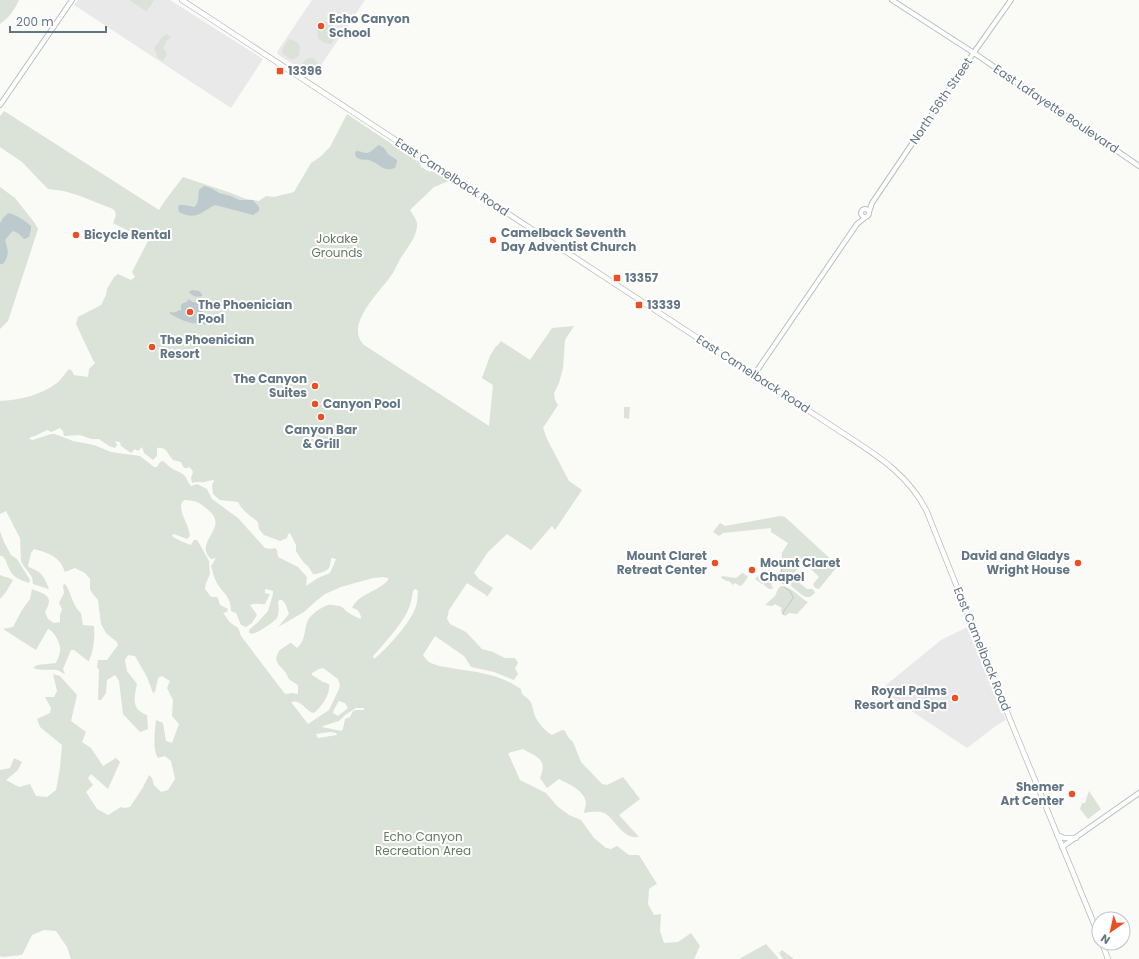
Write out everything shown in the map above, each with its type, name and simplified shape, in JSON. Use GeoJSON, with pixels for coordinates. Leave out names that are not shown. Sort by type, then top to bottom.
{"type":"FeatureCollection","features":[{"type":"Feature","properties":{"kind":"main road","name":"East Camelback Road"},"geometry":{"type":"LineString","coordinates":[[182,0],[882,459],[903,477],[920,497],[935,530],[1091,917]]}},
{"type":"Feature","properties":{"kind":"main road"},"geometry":{"type":"LineString","coordinates":[[1057,834],[1066,838],[1076,838]]}},
{"type":"Feature","properties":{"kind":"street"},"geometry":{"type":"LineString","coordinates":[[0,106],[72,0]]}},
{"type":"Feature","properties":{"kind":"street","name":"East Lafayette Boulevard"},"geometry":{"type":"LineString","coordinates":[[892,0],[974,53],[1139,166]]}},
{"type":"Feature","properties":{"kind":"street","name":"North 56th Street"},"geometry":{"type":"LineString","coordinates":[[857,224],[868,216],[867,211],[872,203],[1011,0]]}},
{"type":"Feature","properties":{"kind":"street","name":"North 56th Street"},"geometry":{"type":"LineString","coordinates":[[754,375],[857,224],[862,211],[867,211]]}},
{"type":"Feature","properties":{"kind":"street"},"geometry":{"type":"LineString","coordinates":[[861,214],[863,217],[866,217]]}},
{"type":"Feature","properties":{"kind":"street"},"geometry":{"type":"LineString","coordinates":[[1062,847],[1139,793]]}},
{"type":"Feature","properties":{"kind":"shaded area"},"geometry":{"type":"Polygon","coordinates":[[[78,0],[170,0],[263,59],[231,108],[74,5],[78,0]]]}},
{"type":"Feature","properties":{"kind":"shaded area","name":"Echo Canyon School"},"geometry":{"type":"Polygon","coordinates":[[[312,0],[365,0],[313,77],[280,56],[277,52],[312,0]]]}},
{"type":"Feature","properties":{"kind":"shaded area"},"geometry":{"type":"Polygon","coordinates":[[[379,145],[397,160],[395,168],[385,169],[369,160],[356,157],[356,151],[367,153],[379,145]]]}},
{"type":"Feature","properties":{"kind":"shaded area"},"geometry":{"type":"Polygon","coordinates":[[[204,186],[239,200],[253,200],[259,207],[259,211],[253,215],[215,205],[194,216],[185,215],[179,212],[179,205],[196,206],[198,202],[199,190],[204,186]]]}},
{"type":"Feature","properties":{"kind":"shaded area"},"geometry":{"type":"Polygon","coordinates":[[[8,213],[17,216],[26,222],[31,226],[31,230],[29,237],[24,239],[18,233],[13,231],[10,234],[5,240],[8,250],[7,258],[3,264],[0,264],[0,223],[8,213]]]}},
{"type":"Feature","properties":{"kind":"shaded area"},"geometry":{"type":"Polygon","coordinates":[[[192,290],[199,291],[202,296],[193,296],[189,292],[192,290]]]}},
{"type":"Feature","properties":{"kind":"shaded area","name":"The Phoenician Pool"},"geometry":{"type":"Polygon","coordinates":[[[188,299],[193,302],[201,302],[200,305],[203,308],[203,311],[200,316],[203,316],[204,319],[210,322],[210,324],[189,322],[179,319],[169,313],[179,310],[181,311],[181,305],[187,302],[188,299]]]}},
{"type":"Feature","properties":{"kind":"shaded area"},"geometry":{"type":"Polygon","coordinates":[[[968,627],[1006,720],[967,748],[880,690],[941,640],[968,627]]]}},
{"type":"Feature","properties":{"kind":"green space"},"geometry":{"type":"Polygon","coordinates":[[[0,0],[19,0],[16,7],[0,24],[0,0]]]}},
{"type":"Feature","properties":{"kind":"green space"},"geometry":{"type":"Polygon","coordinates":[[[129,0],[154,0],[146,11],[129,0]]]}},
{"type":"Feature","properties":{"kind":"green space"},"geometry":{"type":"Polygon","coordinates":[[[325,21],[338,29],[339,32],[331,44],[319,39],[317,31],[321,24],[325,21]]]}},
{"type":"Feature","properties":{"kind":"green space"},"geometry":{"type":"Polygon","coordinates":[[[167,34],[171,38],[167,40],[163,48],[167,54],[163,61],[158,58],[154,48],[162,37],[167,34]]]}},
{"type":"Feature","properties":{"kind":"green space"},"geometry":{"type":"Polygon","coordinates":[[[290,39],[297,42],[300,47],[299,56],[292,60],[283,54],[282,50],[290,39]]]}},
{"type":"Feature","properties":{"kind":"green space"},"geometry":{"type":"Polygon","coordinates":[[[309,58],[314,58],[318,64],[314,71],[309,71],[302,67],[304,61],[309,58]]]}},
{"type":"Feature","properties":{"kind":"green space"},"geometry":{"type":"Polygon","coordinates":[[[4,111],[159,210],[183,177],[246,199],[259,201],[266,196],[274,197],[294,192],[311,163],[320,157],[330,147],[347,114],[420,163],[421,167],[430,172],[432,170],[449,181],[434,187],[410,210],[417,223],[417,228],[411,243],[393,273],[365,310],[358,328],[359,337],[364,345],[489,426],[493,385],[482,378],[490,356],[496,346],[501,341],[530,360],[552,328],[574,326],[565,340],[563,368],[559,383],[554,393],[555,400],[558,405],[543,428],[547,439],[569,481],[582,490],[555,530],[552,526],[531,550],[507,534],[488,552],[474,573],[479,579],[493,588],[487,597],[467,583],[449,610],[447,619],[450,624],[466,632],[482,649],[493,652],[505,658],[515,658],[518,663],[515,668],[518,674],[514,680],[494,672],[471,667],[464,656],[435,636],[423,655],[429,662],[437,665],[498,677],[513,684],[521,689],[523,695],[530,701],[536,719],[547,732],[552,735],[562,730],[565,731],[573,742],[581,762],[602,784],[607,785],[623,777],[640,799],[619,815],[639,837],[633,837],[624,833],[606,814],[601,812],[584,813],[586,803],[583,794],[567,783],[559,779],[547,788],[540,778],[543,767],[540,759],[537,757],[523,749],[508,753],[520,780],[546,793],[557,806],[569,815],[581,820],[594,838],[606,848],[611,849],[617,846],[629,855],[639,855],[657,884],[649,889],[648,904],[654,915],[661,914],[660,931],[664,943],[678,942],[691,933],[700,946],[694,959],[71,959],[67,947],[56,931],[44,930],[32,935],[22,955],[0,956],[0,770],[10,768],[14,758],[22,762],[18,770],[6,780],[19,787],[30,784],[36,796],[47,797],[56,790],[62,745],[40,727],[37,719],[50,713],[51,708],[45,697],[54,697],[57,691],[53,674],[60,676],[77,695],[71,721],[86,732],[82,742],[91,748],[103,766],[116,758],[120,762],[108,789],[91,774],[88,778],[93,785],[86,792],[97,809],[108,815],[121,807],[130,807],[149,775],[152,778],[154,785],[161,792],[168,790],[175,779],[171,761],[165,756],[158,758],[156,754],[154,739],[156,720],[163,723],[166,741],[172,743],[179,724],[172,716],[173,700],[167,688],[170,681],[162,676],[158,678],[155,692],[153,693],[147,677],[135,656],[128,655],[125,660],[127,671],[137,684],[135,694],[136,706],[138,710],[147,715],[148,729],[140,732],[123,714],[119,681],[115,675],[107,680],[106,693],[101,700],[98,700],[98,660],[107,660],[118,645],[117,642],[106,633],[101,624],[98,600],[90,589],[90,579],[85,573],[75,568],[65,572],[60,562],[53,556],[34,549],[31,553],[28,566],[41,574],[49,588],[48,589],[33,584],[32,577],[21,562],[20,538],[6,511],[0,514],[0,401],[23,398],[44,391],[58,382],[69,369],[74,375],[88,377],[89,369],[95,363],[76,324],[78,317],[101,305],[107,289],[114,277],[118,274],[131,280],[135,277],[132,272],[148,241],[113,223],[116,214],[113,209],[64,191],[48,189],[22,162],[0,147],[0,116],[4,111]],[[60,428],[51,432],[47,430],[29,439],[33,440],[55,434],[73,441],[94,445],[111,452],[140,456],[154,467],[157,467],[160,462],[163,461],[184,475],[191,486],[197,484],[207,489],[212,499],[238,518],[265,548],[275,548],[277,550],[278,557],[298,567],[307,577],[306,586],[318,578],[330,573],[336,559],[331,558],[331,562],[326,571],[313,574],[296,551],[296,545],[290,533],[288,534],[287,538],[280,541],[264,535],[259,529],[258,522],[244,511],[238,502],[220,500],[213,494],[212,485],[214,480],[192,483],[191,478],[193,472],[190,467],[185,468],[181,462],[173,460],[162,448],[157,448],[157,456],[153,460],[144,453],[142,447],[138,451],[135,449],[131,453],[121,446],[120,442],[115,441],[117,445],[115,448],[99,439],[91,439],[80,435],[64,436],[63,431],[60,428]],[[184,500],[181,504],[181,509],[190,536],[187,539],[174,534],[172,535],[173,537],[191,545],[194,540],[197,540],[209,561],[210,574],[205,589],[211,597],[218,598],[220,605],[228,609],[227,612],[223,613],[231,623],[238,628],[241,636],[285,694],[297,694],[298,686],[289,679],[286,672],[277,663],[276,660],[279,651],[290,643],[297,648],[302,642],[309,618],[317,611],[328,605],[340,606],[347,612],[361,619],[359,612],[352,608],[355,603],[384,584],[388,578],[373,578],[341,587],[325,594],[304,612],[278,627],[289,614],[285,603],[282,600],[279,600],[277,618],[257,632],[253,634],[249,633],[249,630],[268,611],[273,591],[265,590],[265,593],[270,594],[265,604],[250,605],[257,615],[252,623],[246,627],[241,625],[236,613],[231,611],[231,605],[227,597],[214,577],[211,566],[216,558],[211,559],[206,552],[208,540],[216,522],[214,516],[197,502],[184,500]],[[416,589],[413,591],[410,605],[402,621],[373,656],[374,659],[392,642],[414,612],[417,604],[418,591],[416,589]],[[323,668],[312,673],[312,675],[329,684],[327,696],[320,707],[314,713],[299,703],[291,702],[308,724],[329,710],[340,685],[338,679],[323,668]],[[339,701],[333,713],[338,716],[348,708],[345,703],[339,701]],[[356,708],[339,721],[322,727],[341,731],[343,729],[345,719],[350,717],[353,711],[365,709],[356,708]],[[330,732],[316,734],[318,738],[337,735],[336,733],[330,732]]]}},
{"type":"Feature","properties":{"kind":"green space"},"geometry":{"type":"Polygon","coordinates":[[[0,187],[15,198],[38,229],[8,321],[0,329],[0,187]]]}},
{"type":"Feature","properties":{"kind":"green space"},"geometry":{"type":"Polygon","coordinates":[[[624,407],[630,407],[629,419],[624,418],[624,407]]]}},
{"type":"Feature","properties":{"kind":"green space"},"geometry":{"type":"Polygon","coordinates":[[[780,516],[785,517],[836,564],[836,568],[819,589],[815,588],[813,584],[819,577],[807,565],[805,566],[802,564],[788,580],[787,585],[780,582],[782,553],[788,543],[771,532],[771,528],[723,533],[719,536],[713,532],[720,523],[725,526],[780,516]]]}},
{"type":"Feature","properties":{"kind":"green space"},"geometry":{"type":"Polygon","coordinates":[[[0,531],[11,555],[17,559],[30,580],[29,583],[13,574],[5,559],[0,556],[0,531]]]}},
{"type":"Feature","properties":{"kind":"green space"},"geometry":{"type":"Polygon","coordinates":[[[742,573],[748,577],[740,586],[735,583],[733,585],[729,581],[721,578],[722,576],[736,578],[742,573]]]}},
{"type":"Feature","properties":{"kind":"green space"},"geometry":{"type":"Polygon","coordinates":[[[0,575],[13,580],[0,599],[0,575]]]}},
{"type":"Feature","properties":{"kind":"green space"},"geometry":{"type":"Polygon","coordinates":[[[759,575],[771,583],[773,589],[769,589],[764,585],[764,583],[762,584],[755,579],[759,575]]]}},
{"type":"Feature","properties":{"kind":"green space"},"geometry":{"type":"Polygon","coordinates":[[[792,580],[796,580],[807,589],[813,589],[815,593],[810,597],[802,595],[791,586],[792,580]]]}},
{"type":"Feature","properties":{"kind":"green space"},"geometry":{"type":"Polygon","coordinates":[[[64,584],[66,585],[76,607],[81,613],[83,625],[94,626],[93,648],[89,661],[74,650],[71,650],[63,669],[65,674],[57,670],[42,670],[33,668],[37,665],[56,663],[60,653],[60,647],[56,636],[50,630],[48,629],[36,650],[3,629],[13,627],[30,599],[32,589],[48,597],[48,607],[45,612],[48,619],[54,623],[60,622],[62,609],[59,603],[64,593],[64,584]]]}},
{"type":"Feature","properties":{"kind":"green space"},"geometry":{"type":"Polygon","coordinates":[[[781,586],[789,588],[808,602],[797,614],[789,613],[785,616],[782,614],[782,608],[775,604],[772,606],[765,605],[775,596],[781,586]]]}},
{"type":"Feature","properties":{"kind":"green space"},"geometry":{"type":"Polygon","coordinates":[[[1089,791],[1101,809],[1088,819],[1080,809],[1082,803],[1085,803],[1089,791]]]}},
{"type":"Feature","properties":{"kind":"green space"},"geometry":{"type":"Polygon","coordinates":[[[766,944],[779,959],[739,959],[766,944]]]}},
{"type":"Feature","properties":{"kind":"green space"},"geometry":{"type":"Polygon","coordinates":[[[782,950],[794,959],[783,959],[779,953],[782,950]]]}},
{"type":"Feature","properties":{"kind":"waterway"},"geometry":{"type":"LineString","coordinates":[[781,560],[782,579],[784,583]]}},
{"type":"Feature","properties":{"kind":"waterway"},"geometry":{"type":"LineString","coordinates":[[783,614],[793,597],[790,591],[784,587]]}},
{"type":"Feature","properties":{"kind":"place","name":"Echo Canyon School"},"geometry":{"type":"Point","coordinates":[321,26]}},
{"type":"Feature","properties":{"kind":"place","name":"13396"},"geometry":{"type":"Point","coordinates":[280,71]}},
{"type":"Feature","properties":{"kind":"place","name":"Bicycle Rental"},"geometry":{"type":"Point","coordinates":[76,235]}},
{"type":"Feature","properties":{"kind":"place","name":"Camelback Seventh Day Adventist Church"},"geometry":{"type":"Point","coordinates":[493,240]}},
{"type":"Feature","properties":{"kind":"place","name":"13357"},"geometry":{"type":"Point","coordinates":[617,278]}},
{"type":"Feature","properties":{"kind":"place","name":"13339"},"geometry":{"type":"Point","coordinates":[639,305]}},
{"type":"Feature","properties":{"kind":"place","name":"The Phoenician Pool"},"geometry":{"type":"Point","coordinates":[190,312]}},
{"type":"Feature","properties":{"kind":"place","name":"The Phoenician Resort"},"geometry":{"type":"Point","coordinates":[152,347]}},
{"type":"Feature","properties":{"kind":"place","name":"The Canyon Suites"},"geometry":{"type":"Point","coordinates":[315,386]}},
{"type":"Feature","properties":{"kind":"place","name":"Canyon Pool"},"geometry":{"type":"Point","coordinates":[315,404]}},
{"type":"Feature","properties":{"kind":"place","name":"Canyon Bar & Grill"},"geometry":{"type":"Point","coordinates":[321,417]}},
{"type":"Feature","properties":{"kind":"place","name":"Mount Claret Retreat Center"},"geometry":{"type":"Point","coordinates":[715,563]}},
{"type":"Feature","properties":{"kind":"place","name":"David and Gladys Wright House"},"geometry":{"type":"Point","coordinates":[1078,563]}},
{"type":"Feature","properties":{"kind":"place","name":"Mount Claret Chapel"},"geometry":{"type":"Point","coordinates":[752,570]}},
{"type":"Feature","properties":{"kind":"place","name":"Royal Palms Resort and Spa"},"geometry":{"type":"Point","coordinates":[955,698]}},
{"type":"Feature","properties":{"kind":"place","name":"Shemer Art Center"},"geometry":{"type":"Point","coordinates":[1072,794]}},
{"type":"Feature","properties":{"kind":"park label","name":"Jokake Grounds"},"geometry":{"type":"Point","coordinates":[337,246]}},
{"type":"Feature","properties":{"kind":"park label","name":"Echo Canyon Recreation Area"},"geometry":{"type":"Point","coordinates":[423,844]}}]}
